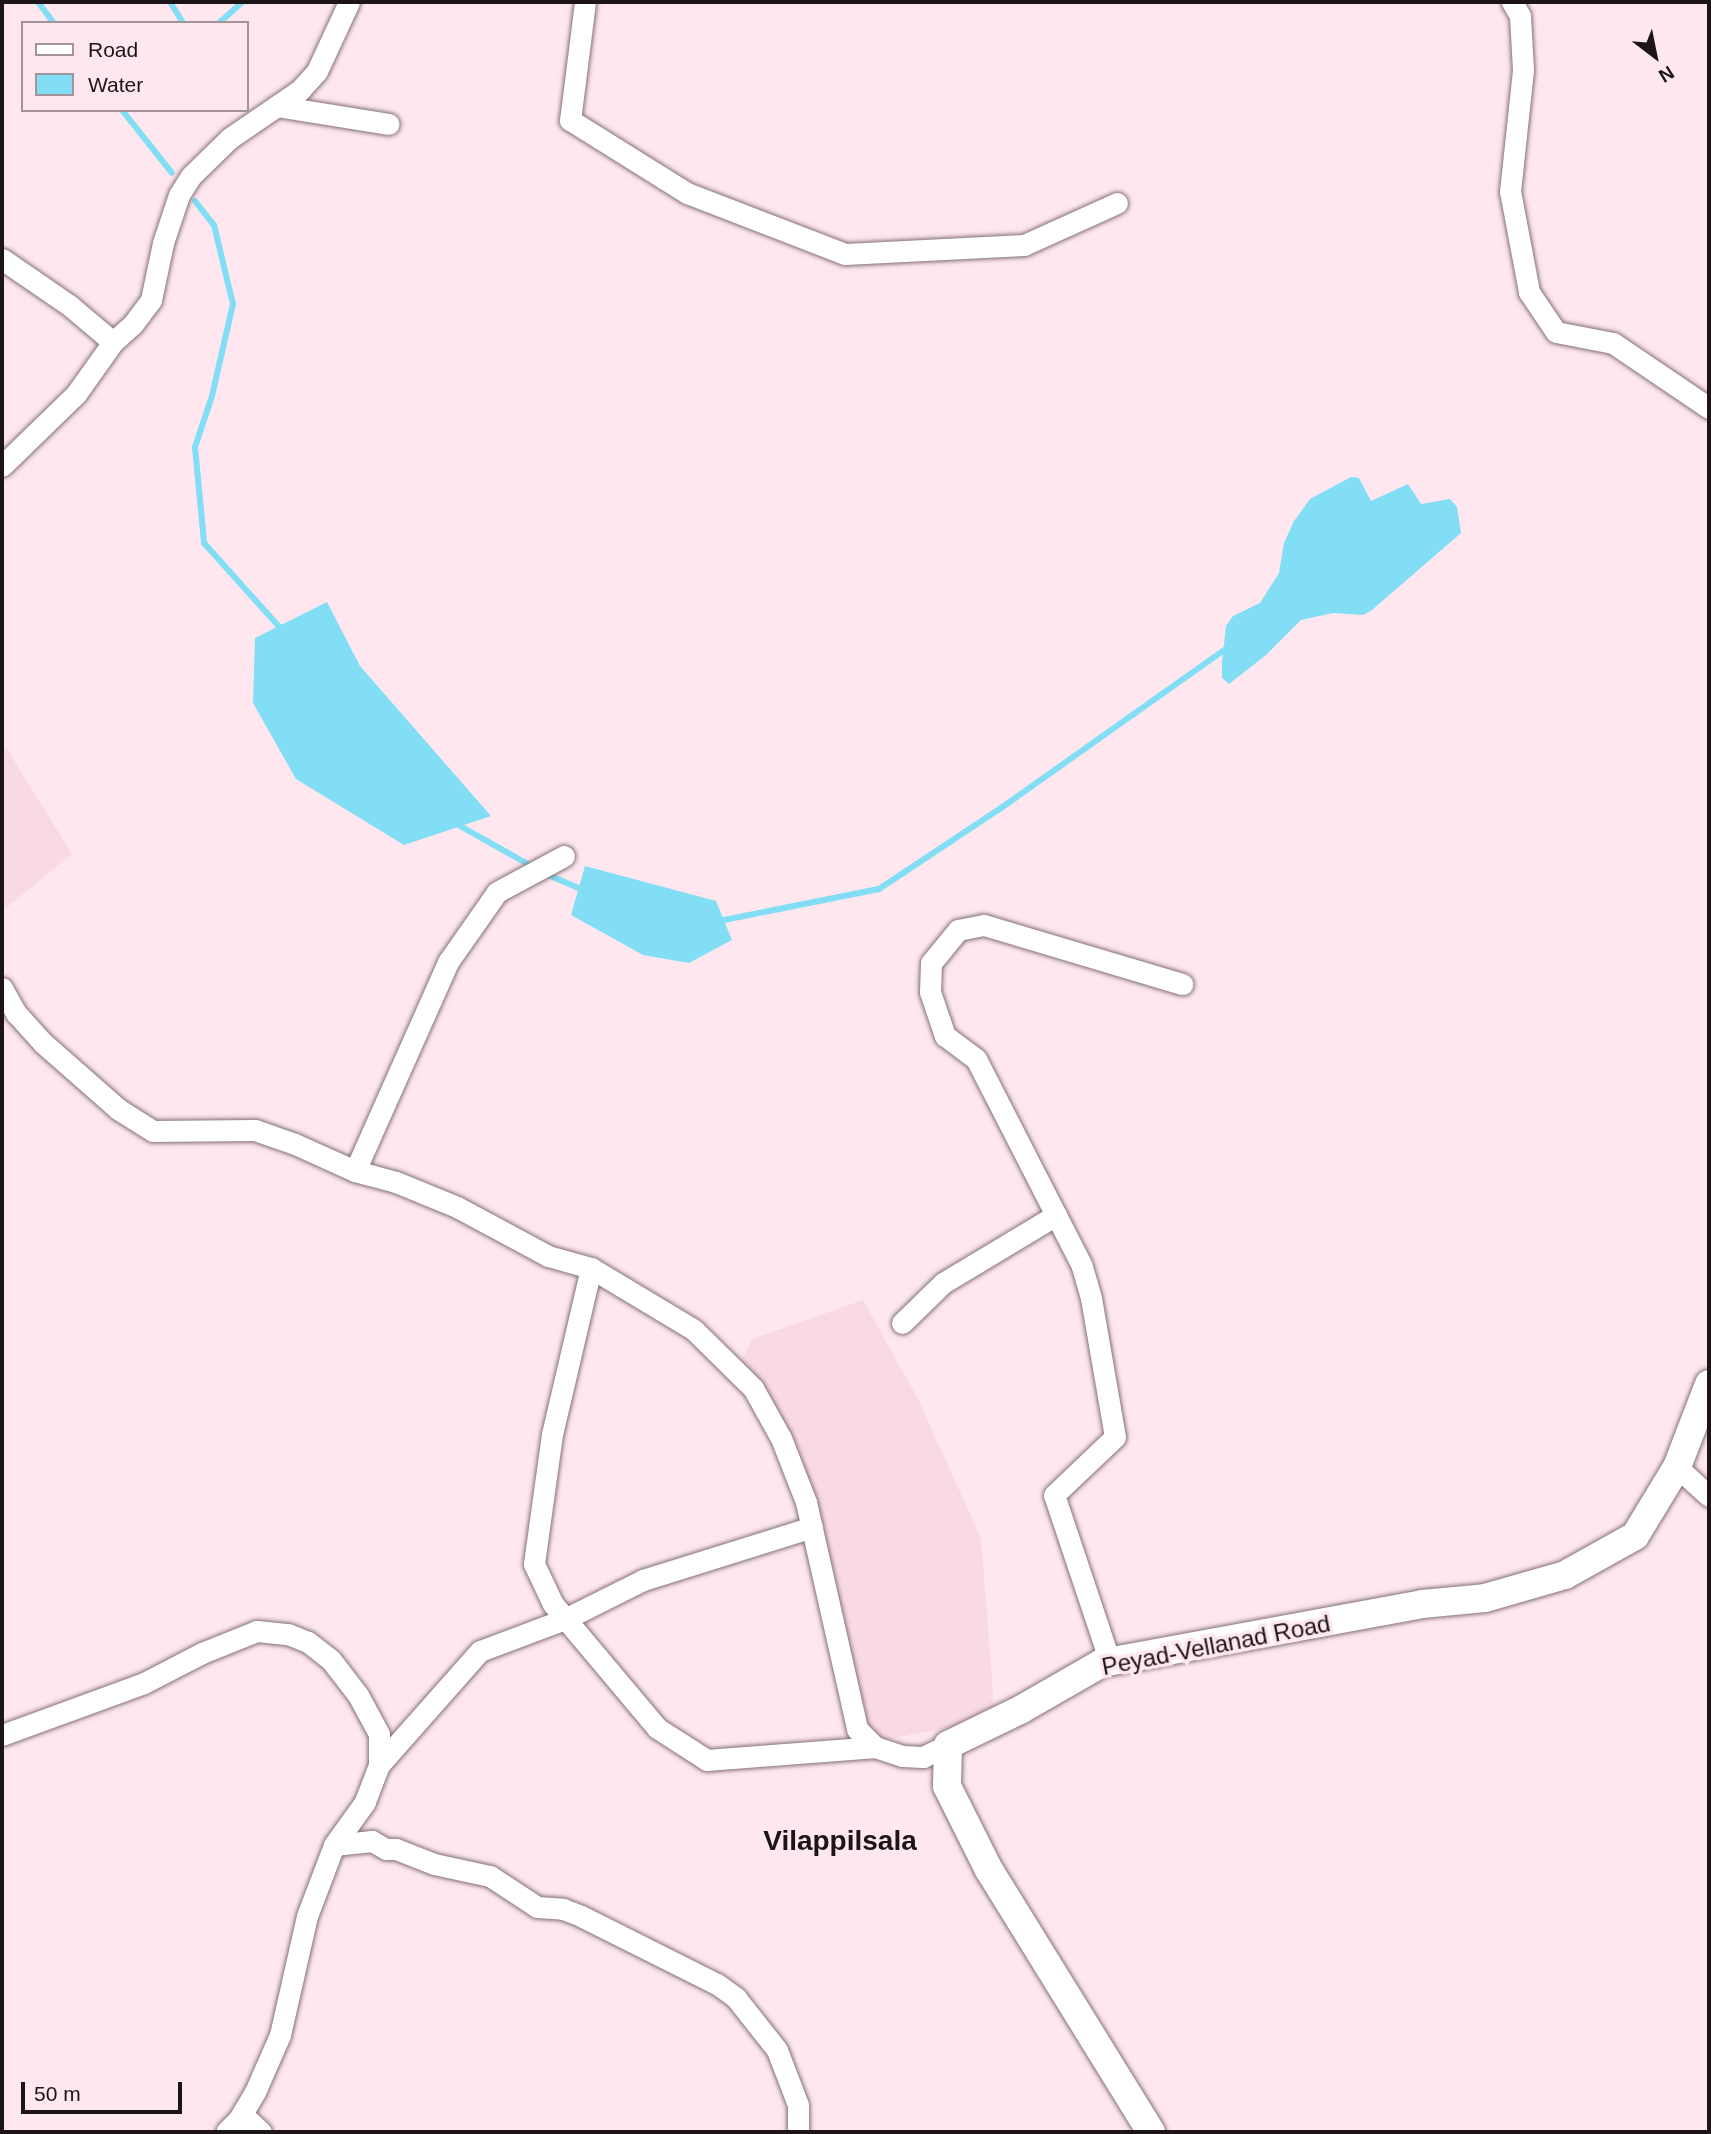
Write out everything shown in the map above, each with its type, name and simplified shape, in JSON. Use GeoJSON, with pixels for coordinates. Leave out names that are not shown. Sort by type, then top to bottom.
{"type":"FeatureCollection","features":[{"type":"Feature","properties":{"kind":"main road","name":"Peyad-Vellanad Road"},"geometry":{"type":"LineString","coordinates":[[948,1745],[1021,1709],[1102,1663],[1422,1604],[1485,1598],[1565,1575],[1635,1536],[1677,1467],[1709,1384]]}},
{"type":"Feature","properties":{"kind":"main road"},"geometry":{"type":"LineString","coordinates":[[948,1745],[947,1786],[989,1870],[1152,2132]]}},
{"type":"Feature","properties":{"kind":"street"},"geometry":{"type":"LineString","coordinates":[[2,466],[76,394],[113,342],[133,324],[151,300],[163,243],[179,195],[191,176],[230,138],[300,90],[317,71],[349,2]]}},
{"type":"Feature","properties":{"kind":"street"},"geometry":{"type":"LineString","coordinates":[[585,2],[570,120],[687,193],[845,254],[1024,244],[1117,202]]}},
{"type":"Feature","properties":{"kind":"street"},"geometry":{"type":"LineString","coordinates":[[1512,2],[1520,16],[1523,69],[1510,191],[1529,292],[1556,332],[1613,343],[1709,408]]}},
{"type":"Feature","properties":{"kind":"street"},"geometry":{"type":"LineString","coordinates":[[277,106],[389,124]]}},
{"type":"Feature","properties":{"kind":"street"},"geometry":{"type":"LineString","coordinates":[[2,259],[69,306],[113,342]]}},
{"type":"Feature","properties":{"kind":"street"},"geometry":{"type":"LineString","coordinates":[[355,1171],[448,962],[498,892],[564,856]]}},
{"type":"Feature","properties":{"kind":"street"},"geometry":{"type":"LineString","coordinates":[[1110,1662],[1054,1495],[1115,1437],[1091,1298],[1081,1264],[976,1059],[945,1036],[930,992],[931,963],[958,930],[984,925],[1182,984]]}},
{"type":"Feature","properties":{"kind":"street"},"geometry":{"type":"LineString","coordinates":[[2,988],[16,1013],[43,1043],[118,1110],[153,1131],[255,1130],[355,1171],[396,1182],[457,1207],[548,1256],[591,1268],[694,1330],[754,1388],[781,1438],[812,1527],[857,1729],[875,1747]]}},
{"type":"Feature","properties":{"kind":"street"},"geometry":{"type":"LineString","coordinates":[[901,1323],[943,1283],[1056,1215]]}},
{"type":"Feature","properties":{"kind":"street"},"geometry":{"type":"LineString","coordinates":[[591,1268],[552,1434],[534,1564],[553,1604],[657,1728],[707,1760],[875,1747],[902,1756],[923,1757],[948,1745]]}},
{"type":"Feature","properties":{"kind":"street"},"geometry":{"type":"LineString","coordinates":[[1677,1467],[1709,1496]]}},
{"type":"Feature","properties":{"kind":"street"},"geometry":{"type":"LineString","coordinates":[[379,1765],[480,1651],[565,1619],[643,1580],[812,1527]]}},
{"type":"Feature","properties":{"kind":"street"},"geometry":{"type":"LineString","coordinates":[[2,1735],[144,1683],[202,1653],[257,1631],[288,1634],[308,1642],[331,1660],[358,1695],[379,1734],[379,1765],[365,1802],[334,1844],[307,1916],[280,2035],[255,2092],[239,2119],[226,2132]]}},
{"type":"Feature","properties":{"kind":"street"},"geometry":{"type":"LineString","coordinates":[[334,1844],[372,1841],[386,1849],[396,1849],[434,1864],[490,1876],[537,1907],[563,1909],[581,1916],[717,1984],[736,1998],[777,2050],[798,2105],[798,2132]]}},
{"type":"Feature","properties":{"kind":"shaded area"},"geometry":{"type":"Polygon","coordinates":[[[2,747],[7,749],[72,854],[2,911],[2,747]]]}},
{"type":"Feature","properties":{"kind":"shaded area"},"geometry":{"type":"Polygon","coordinates":[[[863,1300],[917,1397],[981,1538],[995,1719],[878,1741],[864,1727],[771,1405],[741,1361],[752,1339],[863,1300]]]}},
{"type":"Feature","properties":{"kind":"water"},"geometry":{"type":"Polygon","coordinates":[[[1351,477],[1359,478],[1371,501],[1408,484],[1421,504],[1450,499],[1457,507],[1461,533],[1372,610],[1363,615],[1333,613],[1301,620],[1266,655],[1229,684],[1222,678],[1226,626],[1233,616],[1260,603],[1279,573],[1284,543],[1294,521],[1310,499],[1351,477]]]}},
{"type":"Feature","properties":{"kind":"water"},"geometry":{"type":"Polygon","coordinates":[[[327,602],[360,666],[491,816],[404,845],[296,779],[253,703],[255,638],[327,602]]]}},
{"type":"Feature","properties":{"kind":"water"},"geometry":{"type":"Polygon","coordinates":[[[585,866],[716,901],[732,940],[689,963],[643,955],[571,915],[585,866]]]}},
{"type":"Feature","properties":{"kind":"waterway"},"geometry":{"type":"LineString","coordinates":[[38,2],[52,21]]}},
{"type":"Feature","properties":{"kind":"waterway"},"geometry":{"type":"LineString","coordinates":[[170,2],[182,21]]}},
{"type":"Feature","properties":{"kind":"waterway"},"geometry":{"type":"LineString","coordinates":[[221,21],[242,2]]}},
{"type":"Feature","properties":{"kind":"waterway"},"geometry":{"type":"LineString","coordinates":[[124,112],[172,173]]}},
{"type":"Feature","properties":{"kind":"waterway"},"geometry":{"type":"LineString","coordinates":[[195,201],[214,225],[233,304],[212,396],[195,447],[204,543],[283,631]]}},
{"type":"Feature","properties":{"kind":"waterway"},"geometry":{"type":"LineString","coordinates":[[716,919],[724,920],[879,889],[1001,808],[1228,647]]}},
{"type":"Feature","properties":{"kind":"waterway"},"geometry":{"type":"LineString","coordinates":[[453,822],[535,868]]}},
{"type":"Feature","properties":{"kind":"waterway"},"geometry":{"type":"LineString","coordinates":[[544,873],[585,891]]}},
{"type":"Feature","properties":{"kind":"district","name":"Vilappilsala"},"geometry":{"type":"Point","coordinates":[840,1841]}}]}
